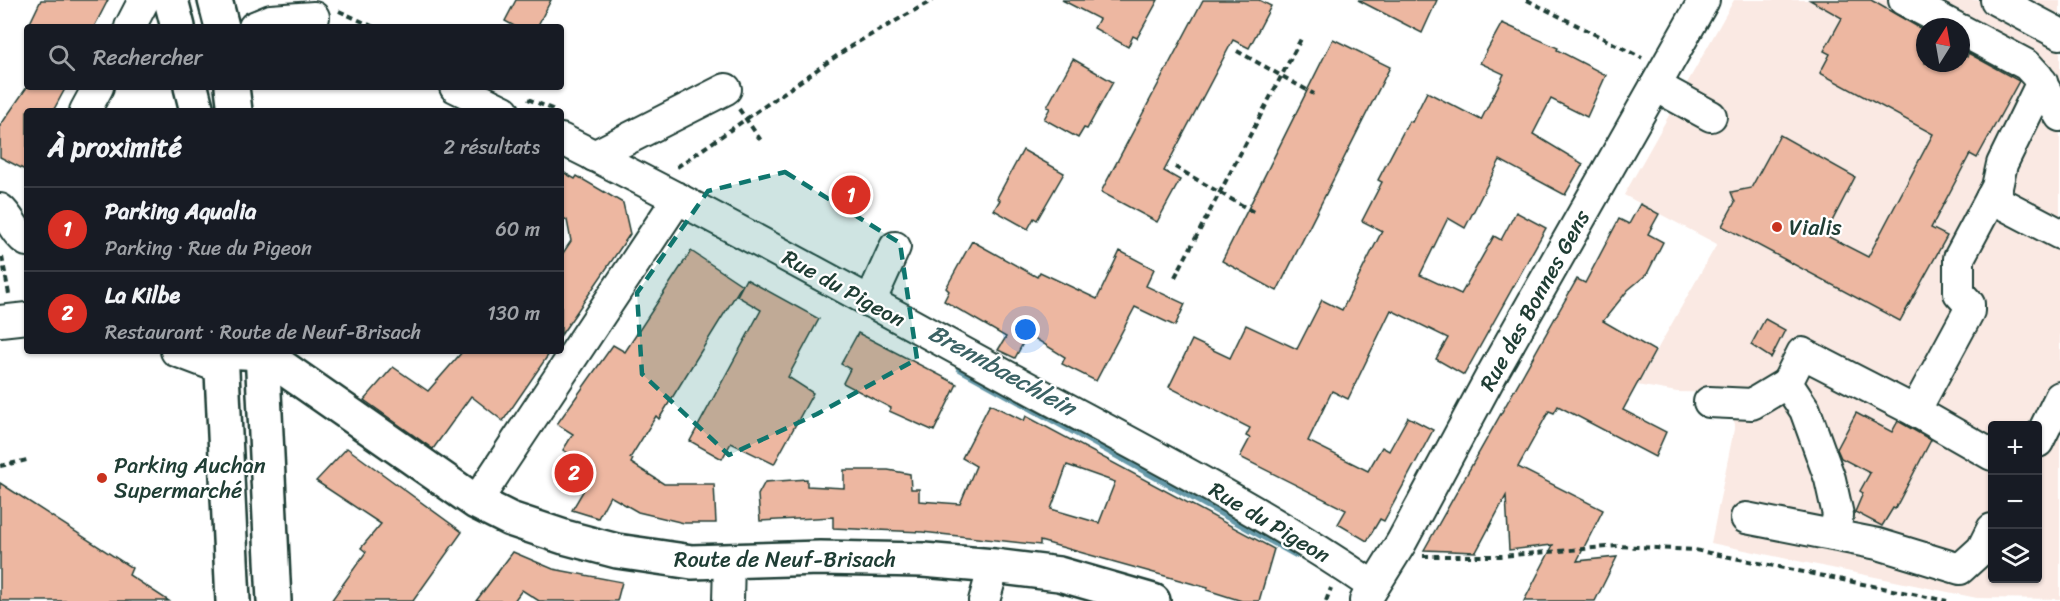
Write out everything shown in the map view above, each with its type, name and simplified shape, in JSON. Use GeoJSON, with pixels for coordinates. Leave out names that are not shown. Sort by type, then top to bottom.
{"type":"FeatureCollection","features":[{"type":"Feature","properties":{"kind":"main road"},"geometry":{"type":"LineString","coordinates":[[171,0],[177,24]]}},
{"type":"Feature","properties":{"kind":"main road"},"geometry":{"type":"LineString","coordinates":[[192,90],[196,108]]}},
{"type":"Feature","properties":{"kind":"main road"},"geometry":{"type":"LineString","coordinates":[[232,90],[235,108]]}},
{"type":"Feature","properties":{"kind":"main road"},"geometry":{"type":"LineString","coordinates":[[222,357],[232,601]]}},
{"type":"Feature","properties":{"kind":"main road","name":"Route de Neuf-Brisach"},"geometry":{"type":"LineString","coordinates":[[222,357],[267,361],[476,502],[510,519],[617,551],[692,562],[820,558],[923,560],[994,566],[1059,574],[1154,601]]}},
{"type":"Feature","properties":{"kind":"main road"},"geometry":{"type":"LineString","coordinates":[[267,361],[274,601]]}},
{"type":"Feature","properties":{"kind":"street"},"geometry":{"type":"LineString","coordinates":[[132,24],[144,0]]}},
{"type":"Feature","properties":{"kind":"street"},"geometry":{"type":"LineString","coordinates":[[280,0],[328,18]]}},
{"type":"Feature","properties":{"kind":"street","name":"Rue des Bonnes Gens"},"geometry":{"type":"LineString","coordinates":[[1369,594],[1401,543],[1492,374],[1704,0]]}},
{"type":"Feature","properties":{"kind":"street"},"geometry":{"type":"LineString","coordinates":[[1904,0],[1938,18]]}},
{"type":"Feature","properties":{"kind":"street"},"geometry":{"type":"LineString","coordinates":[[2015,4],[2060,34]]}},
{"type":"Feature","properties":{"kind":"street"},"geometry":{"type":"LineString","coordinates":[[261,24],[271,20],[328,18]]}},
{"type":"Feature","properties":{"kind":"street"},"geometry":{"type":"LineString","coordinates":[[1970,35],[2027,65],[2042,82],[2060,116]]}},
{"type":"Feature","properties":{"kind":"street"},"geometry":{"type":"LineString","coordinates":[[1660,78],[1711,116]]}},
{"type":"Feature","properties":{"kind":"street"},"geometry":{"type":"LineString","coordinates":[[1915,411],[1969,311],[1969,304],[1959,293],[1959,258],[1997,187],[2001,164],[2042,82]]}},
{"type":"Feature","properties":{"kind":"street"},"geometry":{"type":"LineString","coordinates":[[594,156],[726,89]]}},
{"type":"Feature","properties":{"kind":"street"},"geometry":{"type":"LineString","coordinates":[[87,108],[96,90]]}},
{"type":"Feature","properties":{"kind":"street"},"geometry":{"type":"LineString","coordinates":[[461,90],[498,108]]}},
{"type":"Feature","properties":{"kind":"street","name":"Rue du Pigeon"},"geometry":{"type":"LineString","coordinates":[[564,141],[665,191],[1261,515],[1369,594]]}},
{"type":"Feature","properties":{"kind":"street"},"geometry":{"type":"LineString","coordinates":[[476,502],[665,191]]}},
{"type":"Feature","properties":{"kind":"street"},"geometry":{"type":"LineString","coordinates":[[1991,198],[2060,234]]}},
{"type":"Feature","properties":{"kind":"street"},"geometry":{"type":"LineString","coordinates":[[9,213],[24,239]]}},
{"type":"Feature","properties":{"kind":"street"},"geometry":{"type":"LineString","coordinates":[[870,302],[895,247]]}},
{"type":"Feature","properties":{"kind":"street"},"geometry":{"type":"LineString","coordinates":[[1709,402],[1752,404],[1787,383],[1802,353],[1915,411],[1988,453]]}},
{"type":"Feature","properties":{"kind":"street","name":"Route de Neuf-Brisach"},"geometry":{"type":"LineString","coordinates":[[199,354],[222,357]]}},
{"type":"Feature","properties":{"kind":"street"},"geometry":{"type":"LineString","coordinates":[[1787,383],[1805,410],[1830,479],[1838,515],[1834,534]]}},
{"type":"Feature","properties":{"kind":"street"},"geometry":{"type":"LineString","coordinates":[[2042,432],[2060,397]]}},
{"type":"Feature","properties":{"kind":"street"},"geometry":{"type":"LineString","coordinates":[[1746,518],[1878,543],[1960,569],[1982,549],[1992,529]]}},
{"type":"Feature","properties":{"kind":"street"},"geometry":{"type":"LineString","coordinates":[[728,601],[729,561]]}},
{"type":"Feature","properties":{"kind":"street"},"geometry":{"type":"LineString","coordinates":[[984,601],[994,566]]}},
{"type":"Feature","properties":{"kind":"path"},"geometry":{"type":"LineString","coordinates":[[665,191],[746,120],[851,46],[933,0]]}},
{"type":"Feature","properties":{"kind":"path"},"geometry":{"type":"LineString","coordinates":[[1527,0],[1660,78]]}},
{"type":"Feature","properties":{"kind":"path"},"geometry":{"type":"LineString","coordinates":[[328,18],[359,24]]}},
{"type":"Feature","properties":{"kind":"path"},"geometry":{"type":"LineString","coordinates":[[1174,277],[1302,37]]}},
{"type":"Feature","properties":{"kind":"path"},"geometry":{"type":"LineString","coordinates":[[1238,51],[1314,94]]}},
{"type":"Feature","properties":{"kind":"path"},"geometry":{"type":"LineString","coordinates":[[726,89],[762,142]]}},
{"type":"Feature","properties":{"kind":"path"},"geometry":{"type":"LineString","coordinates":[[1175,167],[1257,214]]}},
{"type":"Feature","properties":{"kind":"path"},"geometry":{"type":"LineString","coordinates":[[0,246],[13,320]]}},
{"type":"Feature","properties":{"kind":"path"},"geometry":{"type":"LineString","coordinates":[[0,466],[27,460]]}},
{"type":"Feature","properties":{"kind":"path"},"geometry":{"type":"LineString","coordinates":[[1401,543],[1425,556],[1501,556],[1618,546],[1695,550],[1947,601]]}},
{"type":"Feature","properties":{"kind":"highlighted area"},"geometry":{"type":"Polygon","coordinates":[[[785,172],[900,243],[917,359],[817,414],[729,455],[642,374],[637,293],[708,191],[785,172]]]}},
{"type":"Feature","properties":{"kind":"shaded area"},"geometry":{"type":"Polygon","coordinates":[[[1734,0],[2060,0],[2060,599],[1977,598],[1711,543],[1735,424],[1724,393],[1677,392],[1637,385],[1717,244],[1624,195],[1734,0]]]}},
{"type":"Feature","properties":{"kind":"building"},"geometry":{"type":"Polygon","coordinates":[[[41,0],[108,0],[96,24],[29,24],[41,0]]]}},
{"type":"Feature","properties":{"kind":"building"},"geometry":{"type":"Polygon","coordinates":[[[516,0],[551,0],[539,24],[510,24],[505,21],[516,0]]]}},
{"type":"Feature","properties":{"kind":"building"},"geometry":{"type":"Polygon","coordinates":[[[1062,0],[1158,0],[1137,38],[1133,36],[1128,47],[1094,28],[1099,19],[1062,0]]]}},
{"type":"Feature","properties":{"kind":"building"},"geometry":{"type":"Polygon","coordinates":[[[1203,0],[1259,0],[1271,6],[1249,48],[1233,40],[1164,171],[1180,180],[1157,222],[1101,192],[1203,0]]]}},
{"type":"Feature","properties":{"kind":"building"},"geometry":{"type":"Polygon","coordinates":[[[1358,0],[1437,0],[1422,33],[1358,0]]]}},
{"type":"Feature","properties":{"kind":"building"},"geometry":{"type":"Polygon","coordinates":[[[1810,0],[1871,0],[1916,26],[1916,72],[1970,72],[1970,54],[2019,81],[1977,158],[1970,154],[1931,228],[1947,236],[1900,321],[1722,226],[1735,202],[1731,192],[1751,188],[1780,135],[1855,177],[1825,235],[1868,257],[1933,134],[1820,73],[1830,54],[1824,51],[1842,18],[1810,0]]]}},
{"type":"Feature","properties":{"kind":"building"},"geometry":{"type":"Polygon","coordinates":[[[1502,23],[1558,48],[1557,50],[1606,75],[1587,117],[1551,99],[1533,134],[1583,164],[1565,195],[1500,160],[1465,228],[1448,218],[1420,275],[1461,294],[1494,236],[1501,240],[1516,212],[1546,228],[1464,375],[1436,359],[1448,338],[1391,310],[1348,399],[1332,391],[1308,441],[1368,471],[1382,447],[1389,451],[1408,417],[1433,430],[1384,521],[1380,519],[1367,541],[1338,524],[1346,510],[1240,457],[1250,438],[1246,436],[1250,428],[1169,387],[1192,340],[1230,358],[1246,325],[1297,349],[1322,300],[1342,310],[1382,231],[1362,221],[1382,182],[1378,180],[1409,121],[1412,122],[1427,92],[1481,120],[1504,74],[1480,63],[1502,23]]]}},
{"type":"Feature","properties":{"kind":"building"},"geometry":{"type":"Polygon","coordinates":[[[1333,39],[1390,67],[1277,291],[1222,261],[1333,39]]]}},
{"type":"Feature","properties":{"kind":"building"},"geometry":{"type":"Polygon","coordinates":[[[1073,59],[1113,82],[1087,129],[1084,128],[1078,138],[1044,119],[1050,108],[1047,107],[1073,59]]]}},
{"type":"Feature","properties":{"kind":"building"},"geometry":{"type":"Polygon","coordinates":[[[25,90],[64,90],[55,108],[24,108],[24,169],[0,157],[0,126],[25,90]]]}},
{"type":"Feature","properties":{"kind":"building"},"geometry":{"type":"Polygon","coordinates":[[[1023,150],[1064,173],[1037,220],[1034,218],[1028,229],[994,210],[1000,200],[997,198],[1023,150]]]}},
{"type":"Feature","properties":{"kind":"building"},"geometry":{"type":"Polygon","coordinates":[[[564,173],[575,179],[577,176],[623,203],[630,234],[564,331],[564,252],[571,241],[567,220],[564,218],[564,173]]]}},
{"type":"Feature","properties":{"kind":"building"},"geometry":{"type":"Polygon","coordinates":[[[1640,204],[1659,214],[1648,234],[1663,242],[1647,274],[1628,290],[1603,321],[1655,351],[1623,410],[1666,432],[1655,457],[1558,406],[1554,413],[1549,411],[1518,467],[1603,510],[1577,561],[1617,557],[1595,601],[1524,601],[1553,545],[1509,550],[1506,496],[1476,552],[1424,550],[1577,279],[1585,283],[1619,219],[1629,224],[1640,204]]]}},
{"type":"Feature","properties":{"kind":"building"},"geometry":{"type":"Polygon","coordinates":[[[972,241],[1037,277],[1040,272],[1097,299],[1120,251],[1154,269],[1146,286],[1185,304],[1175,326],[1135,307],[1096,381],[1062,364],[1065,357],[1028,334],[1015,358],[998,350],[1006,337],[944,301],[949,291],[946,288],[972,241]]]}},
{"type":"Feature","properties":{"kind":"building"},"geometry":{"type":"Polygon","coordinates":[[[691,251],[742,285],[659,419],[656,416],[630,458],[633,459],[631,463],[664,484],[714,484],[716,523],[684,523],[638,512],[610,496],[598,518],[572,510],[595,471],[563,450],[573,434],[557,424],[613,345],[625,352],[691,251]]]}},
{"type":"Feature","properties":{"kind":"building"},"geometry":{"type":"Polygon","coordinates":[[[746,279],[819,319],[788,377],[813,393],[774,464],[731,443],[722,459],[690,441],[761,310],[737,296],[746,279]]]}},
{"type":"Feature","properties":{"kind":"building"},"geometry":{"type":"Polygon","coordinates":[[[1765,319],[1785,330],[1771,358],[1751,345],[1765,319]]]}},
{"type":"Feature","properties":{"kind":"building"},"geometry":{"type":"Polygon","coordinates":[[[858,333],[957,384],[934,431],[889,411],[891,408],[843,383],[850,369],[841,364],[858,333]]]}},
{"type":"Feature","properties":{"kind":"building"},"geometry":{"type":"Polygon","coordinates":[[[460,354],[549,354],[503,421],[471,396],[433,449],[364,400],[393,367],[428,391],[460,354]]]}},
{"type":"Feature","properties":{"kind":"building"},"geometry":{"type":"Polygon","coordinates":[[[990,404],[1024,421],[1026,416],[1274,549],[1259,601],[1242,601],[1207,590],[1208,588],[1040,541],[1040,545],[922,532],[833,528],[833,517],[760,521],[758,495],[765,482],[807,479],[807,486],[844,488],[844,470],[888,470],[910,474],[911,489],[919,489],[919,501],[960,504],[976,466],[962,458],[990,404]],[[1067,465],[1051,509],[1099,523],[1115,482],[1067,465]]]}},
{"type":"Feature","properties":{"kind":"building"},"geometry":{"type":"Polygon","coordinates":[[[1856,413],[1892,432],[1898,421],[1931,440],[1895,509],[1893,508],[1882,526],[1855,512],[1863,493],[1860,491],[1870,473],[1841,458],[1837,449],[1856,413]]]}},
{"type":"Feature","properties":{"kind":"building"},"geometry":{"type":"Polygon","coordinates":[[[347,448],[462,532],[413,601],[331,601],[366,552],[361,548],[381,524],[316,481],[347,448]]]}},
{"type":"Feature","properties":{"kind":"building"},"geometry":{"type":"Polygon","coordinates":[[[0,483],[132,568],[129,575],[169,601],[0,601],[0,483]]]}},
{"type":"Feature","properties":{"kind":"building"},"geometry":{"type":"Polygon","coordinates":[[[513,552],[553,569],[622,582],[617,601],[539,601],[522,590],[514,601],[476,601],[513,552]]]}},
{"type":"Feature","properties":{"kind":"waterway","name":"Brennbaechlein"},"geometry":{"type":"LineString","coordinates":[[960,368],[1296,554]]}},
{"type":"Feature","properties":{"kind":"place","name":"Parking Aqualia"},"geometry":{"type":"Point","coordinates":[851,195]}},
{"type":"Feature","properties":{"kind":"place","name":"Vialis"},"geometry":{"type":"Point","coordinates":[1777,227]}},
{"type":"Feature","properties":{"kind":"place","name":"La Kilbe"},"geometry":{"type":"Point","coordinates":[574,473]}},
{"type":"Feature","properties":{"kind":"place","name":"Parking Auchan Supermarché"},"geometry":{"type":"Point","coordinates":[102,478]}}]}
